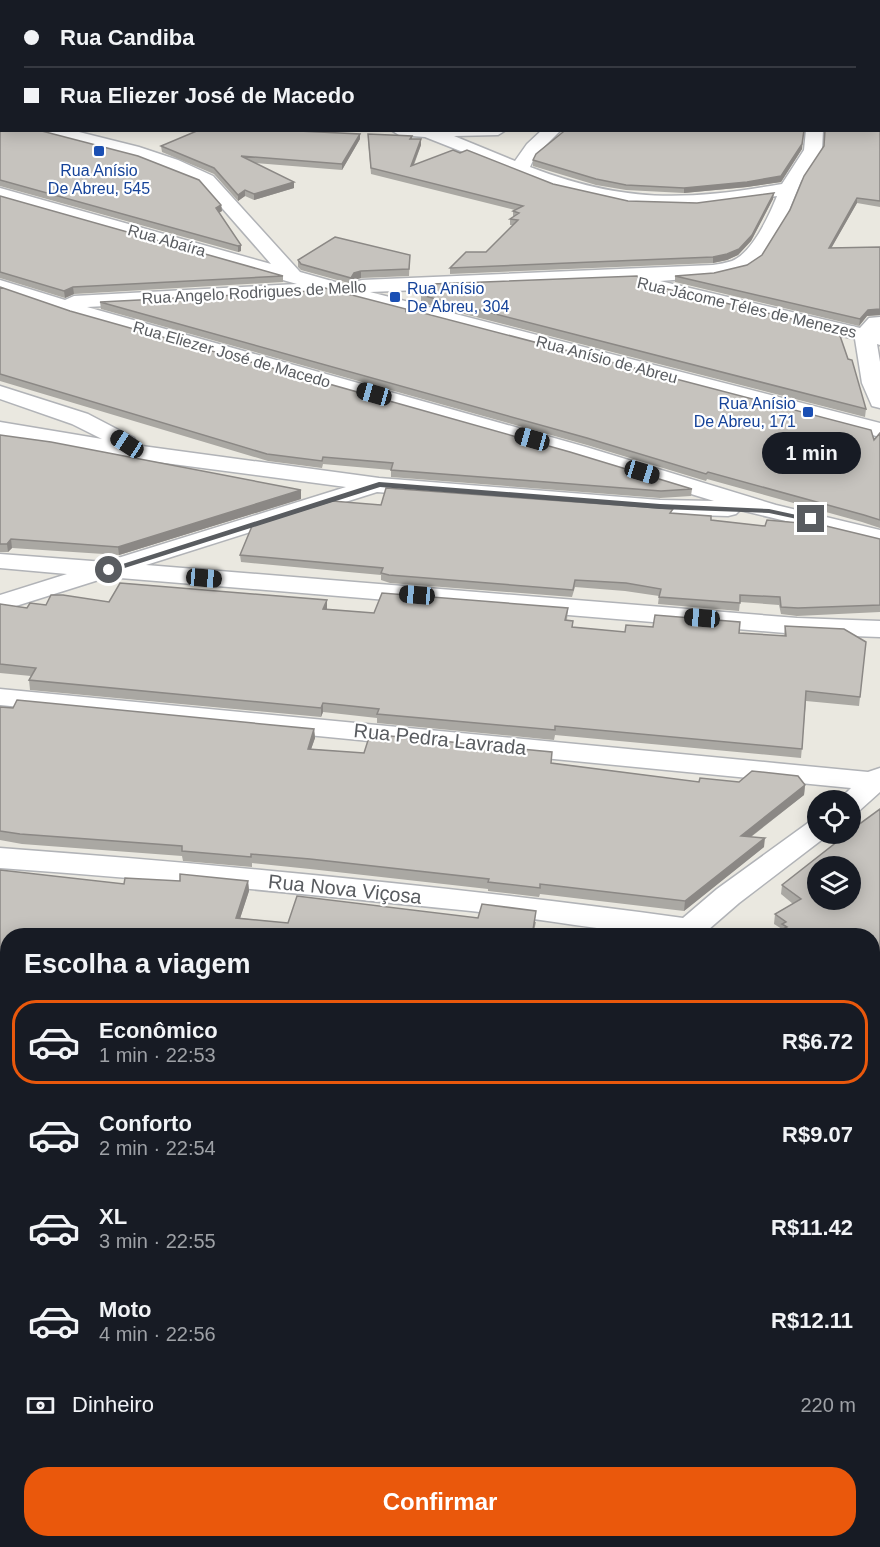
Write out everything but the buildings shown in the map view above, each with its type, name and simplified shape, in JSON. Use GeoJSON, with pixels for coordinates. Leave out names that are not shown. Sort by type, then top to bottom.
{"type":"FeatureCollection","features":[{"type":"Feature","properties":{"kind":"street"},"geometry":{"type":"LineString","coordinates":[[57,132],[133,151],[172,164],[207,180],[258,240],[293,276]]}},
{"type":"Feature","properties":{"kind":"street"},"geometry":{"type":"LineString","coordinates":[[428,132],[521,169],[571,187],[605,196],[655,202],[724,198],[787,189]]}},
{"type":"Feature","properties":{"kind":"street"},"geometry":{"type":"LineString","coordinates":[[521,169],[522,162],[551,132]]}},
{"type":"Feature","properties":{"kind":"street","name":"Rua Angelo Rodrigues de Mello"},"geometry":{"type":"LineString","coordinates":[[0,305],[713,271],[739,265],[753,255],[783,204],[787,189],[813,150],[815,132]]}},
{"type":"Feature","properties":{"kind":"street","name":"Rua Abaíra"},"geometry":{"type":"LineString","coordinates":[[0,193],[333,288]]}},
{"type":"Feature","properties":{"kind":"street","name":"Rua Jácome Téles de Menezes"},"geometry":{"type":"LineString","coordinates":[[615,276],[873,338]]}},
{"type":"Feature","properties":{"kind":"street","name":"Rua Eliezer José de Macedo"},"geometry":{"type":"LineString","coordinates":[[0,286],[567,449],[769,511],[880,537]]}},
{"type":"Feature","properties":{"kind":"street","name":"Rua Anísio de Abreu"},"geometry":{"type":"LineString","coordinates":[[333,288],[880,430]]}},
{"type":"Feature","properties":{"kind":"street"},"geometry":{"type":"LineString","coordinates":[[880,320],[873,338],[873,383],[880,401]]}},
{"type":"Feature","properties":{"kind":"street"},"geometry":{"type":"LineString","coordinates":[[0,392],[80,419],[113,434],[142,453]]}},
{"type":"Feature","properties":{"kind":"street"},"geometry":{"type":"LineString","coordinates":[[0,429],[142,453],[379,485],[660,507],[769,511]]}},
{"type":"Feature","properties":{"kind":"street"},"geometry":{"type":"LineString","coordinates":[[0,603],[379,485]]}},
{"type":"Feature","properties":{"kind":"street"},"geometry":{"type":"LineString","coordinates":[[0,561],[785,625],[880,629]]}},
{"type":"Feature","properties":{"kind":"street","name":"Rua Pedra Lavrada"},"geometry":{"type":"LineString","coordinates":[[0,697],[879,780]]}},
{"type":"Feature","properties":{"kind":"street"},"geometry":{"type":"LineString","coordinates":[[861,795],[879,780]]}},
{"type":"Feature","properties":{"kind":"street"},"geometry":{"type":"LineString","coordinates":[[691,928],[807,838]]}},
{"type":"Feature","properties":{"kind":"street","name":"Rua Nova Viçosa"},"geometry":{"type":"LineString","coordinates":[[0,858],[201,873],[526,907],[654,928]]}},
{"type":"Feature","properties":{"kind":"place","name":"Rua Anísio De Abreu, 545"},"geometry":{"type":"Point","coordinates":[99,151]}},
{"type":"Feature","properties":{"kind":"place","name":"Rua Anísio De Abreu, 304"},"geometry":{"type":"Point","coordinates":[395,297]}},
{"type":"Feature","properties":{"kind":"place","name":"Rua Anísio De Abreu, 171"},"geometry":{"type":"Point","coordinates":[808,412]}},
{"type":"Feature","properties":{"kind":"route"},"geometry":{"type":"LineString","coordinates":[[109,570],[379,485],[660,507],[769,511],[811,519]]}}]}
